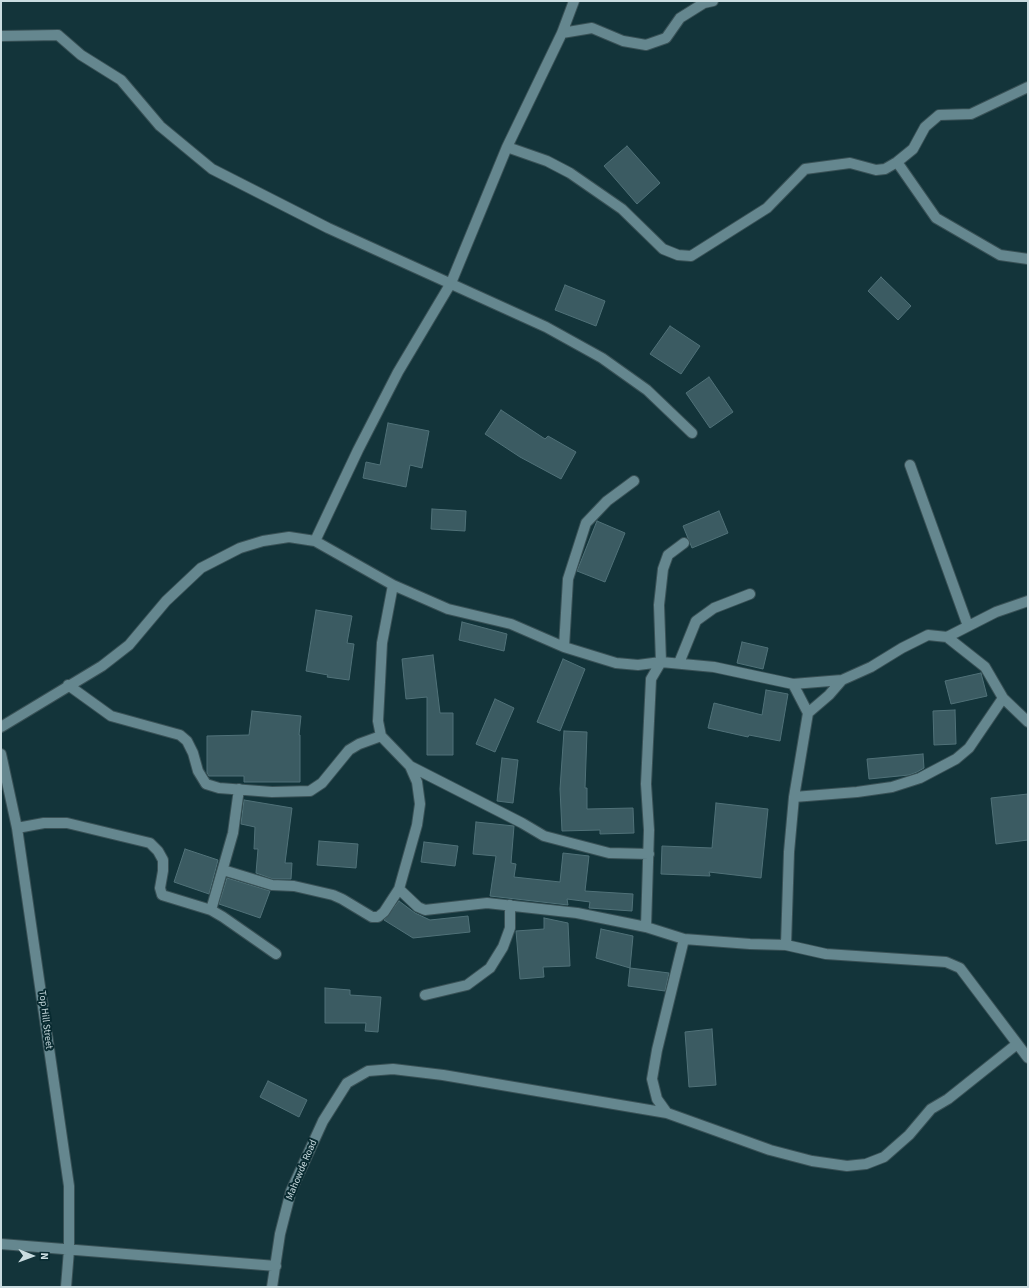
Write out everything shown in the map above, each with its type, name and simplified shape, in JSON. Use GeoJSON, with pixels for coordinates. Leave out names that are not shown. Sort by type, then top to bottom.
{"type":"FeatureCollection","features":[{"type":"Feature","properties":{"kind":"street"},"geometry":{"type":"LineString","coordinates":[[315,541],[358,450],[398,372],[451,283],[507,147],[562,33],[574,1]]}},
{"type":"Feature","properties":{"kind":"street"},"geometry":{"type":"LineString","coordinates":[[562,33],[592,28],[623,40],[646,45],[666,38],[680,18],[704,3],[713,1]]}},
{"type":"Feature","properties":{"kind":"street"},"geometry":{"type":"LineString","coordinates":[[1,36],[58,35],[81,55],[121,80],[160,126],[212,169],[328,228],[546,327],[602,358],[647,390],[692,433]]}},
{"type":"Feature","properties":{"kind":"street"},"geometry":{"type":"LineString","coordinates":[[507,147],[547,161],[570,173],[622,209],[663,249],[678,255],[691,256],[767,208],[805,169],[850,163],[876,170],[885,169],[897,162],[913,149],[925,127],[939,115],[971,114],[1028,87]]}},
{"type":"Feature","properties":{"kind":"street"},"geometry":{"type":"LineString","coordinates":[[897,162],[936,218],[1000,255],[1028,259]]}},
{"type":"Feature","properties":{"kind":"street"},"geometry":{"type":"LineString","coordinates":[[910,465],[968,626]]}},
{"type":"Feature","properties":{"kind":"street"},"geometry":{"type":"LineString","coordinates":[[564,647],[568,579],[586,523],[608,501],[634,480]]}},
{"type":"Feature","properties":{"kind":"street"},"geometry":{"type":"LineString","coordinates":[[1,727],[68,685],[102,666],[129,645],[166,602],[201,568],[240,548],[262,541],[289,537],[315,541],[393,585],[448,609],[511,624],[564,647],[616,663],[638,665],[661,662],[714,667],[794,684],[842,680],[871,667],[902,648],[928,635],[947,637],[985,667],[1003,698],[1028,722]]}},
{"type":"Feature","properties":{"kind":"street"},"geometry":{"type":"LineString","coordinates":[[646,927],[648,854],[646,784],[651,679],[661,662],[660,605],[663,569],[668,555],[684,543]]}},
{"type":"Feature","properties":{"kind":"street"},"geometry":{"type":"LineString","coordinates":[[393,585],[382,643],[378,721],[381,736],[410,766],[522,823],[544,836],[608,853],[648,854]]}},
{"type":"Feature","properties":{"kind":"street"},"geometry":{"type":"LineString","coordinates":[[679,663],[696,621],[714,608],[750,594]]}},
{"type":"Feature","properties":{"kind":"street"},"geometry":{"type":"LineString","coordinates":[[947,637],[996,612],[1028,601]]}},
{"type":"Feature","properties":{"kind":"street"},"geometry":{"type":"LineString","coordinates":[[808,714],[829,695],[842,680]]}},
{"type":"Feature","properties":{"kind":"street"},"geometry":{"type":"LineString","coordinates":[[786,945],[789,852],[794,797],[808,714],[794,684]]}},
{"type":"Feature","properties":{"kind":"street"},"geometry":{"type":"LineString","coordinates":[[68,685],[110,716],[180,735],[187,741],[193,753],[198,771],[206,784],[219,788],[272,792],[310,791],[322,783],[349,750],[359,744],[381,736]]}},
{"type":"Feature","properties":{"kind":"street"},"geometry":{"type":"LineString","coordinates":[[794,797],[857,792],[892,787],[920,778],[956,759],[969,748],[1003,698]]}},
{"type":"Feature","properties":{"kind":"street","name":"Top Hill Street"},"geometry":{"type":"LineString","coordinates":[[1,754],[17,828],[69,1186],[69,1250],[66,1287]]}},
{"type":"Feature","properties":{"kind":"street"},"geometry":{"type":"LineString","coordinates":[[223,870],[272,885],[294,886],[333,895],[372,917],[378,917],[384,912],[399,889],[417,825],[420,804],[417,782],[410,766]]}},
{"type":"Feature","properties":{"kind":"street"},"geometry":{"type":"LineString","coordinates":[[211,910],[233,832],[239,789]]}},
{"type":"Feature","properties":{"kind":"street"},"geometry":{"type":"LineString","coordinates":[[17,828],[44,823],[67,823],[150,843],[158,851],[163,860],[160,888],[162,895],[211,910],[276,954]]}},
{"type":"Feature","properties":{"kind":"street"},"geometry":{"type":"LineString","coordinates":[[399,889],[418,907],[425,910],[487,903],[510,905],[577,913],[646,927],[684,940],[786,945],[826,954],[946,962],[960,968],[1028,1058]]}},
{"type":"Feature","properties":{"kind":"street"},"geometry":{"type":"LineString","coordinates":[[425,995],[467,985],[490,968],[503,947],[510,928],[510,905]]}},
{"type":"Feature","properties":{"kind":"street"},"geometry":{"type":"LineString","coordinates":[[684,940],[657,1050],[652,1079],[657,1098],[667,1113],[770,1150],[812,1161],[847,1166],[866,1164],[884,1157],[909,1135],[932,1109],[948,1099],[1017,1044]]}},
{"type":"Feature","properties":{"kind":"street","name":"Mahowde Road"},"geometry":{"type":"LineString","coordinates":[[272,1287],[280,1234],[291,1191],[323,1121],[347,1084],[368,1071],[393,1069],[443,1075],[667,1113]]}},
{"type":"Feature","properties":{"kind":"street"},"geometry":{"type":"LineString","coordinates":[[1,1244],[276,1266]]}},
{"type":"Feature","properties":{"kind":"building"},"geometry":{"type":"Polygon","coordinates":[[[627,146],[660,183],[637,204],[604,166],[627,146]]]}},
{"type":"Feature","properties":{"kind":"building"},"geometry":{"type":"Polygon","coordinates":[[[881,277],[911,306],[898,320],[868,291],[881,277]]]}},
{"type":"Feature","properties":{"kind":"building"},"geometry":{"type":"Polygon","coordinates":[[[565,285],[605,301],[596,326],[555,310],[565,285]]]}},
{"type":"Feature","properties":{"kind":"building"},"geometry":{"type":"Polygon","coordinates":[[[670,326],[700,346],[681,374],[650,354],[670,326]]]}},
{"type":"Feature","properties":{"kind":"building"},"geometry":{"type":"Polygon","coordinates":[[[709,377],[733,412],[710,428],[686,393],[709,377]]]}},
{"type":"Feature","properties":{"kind":"building"},"geometry":{"type":"Polygon","coordinates":[[[501,410],[545,439],[548,436],[576,452],[561,479],[520,457],[485,434],[501,410]]]}},
{"type":"Feature","properties":{"kind":"building"},"geometry":{"type":"Polygon","coordinates":[[[388,423],[429,431],[422,468],[410,465],[406,487],[363,478],[366,462],[380,465],[388,423]]]}},
{"type":"Feature","properties":{"kind":"building"},"geometry":{"type":"Polygon","coordinates":[[[432,509],[466,511],[465,531],[431,529],[432,509]]]}},
{"type":"Feature","properties":{"kind":"building"},"geometry":{"type":"Polygon","coordinates":[[[719,511],[728,533],[692,548],[683,526],[719,511]]]}},
{"type":"Feature","properties":{"kind":"building"},"geometry":{"type":"Polygon","coordinates":[[[597,521],[625,533],[605,582],[577,571],[597,521]]]}},
{"type":"Feature","properties":{"kind":"building"},"geometry":{"type":"Polygon","coordinates":[[[316,610],[352,616],[347,643],[354,644],[349,680],[327,677],[328,675],[306,671],[316,610]]]}},
{"type":"Feature","properties":{"kind":"building"},"geometry":{"type":"Polygon","coordinates":[[[462,622],[507,634],[504,651],[459,640],[462,622]]]}},
{"type":"Feature","properties":{"kind":"building"},"geometry":{"type":"Polygon","coordinates":[[[742,642],[768,648],[763,669],[737,663],[742,642]]]}},
{"type":"Feature","properties":{"kind":"building"},"geometry":{"type":"Polygon","coordinates":[[[433,655],[440,713],[453,713],[453,755],[427,755],[427,697],[406,699],[402,659],[433,655]]]}},
{"type":"Feature","properties":{"kind":"building"},"geometry":{"type":"Polygon","coordinates":[[[563,659],[585,669],[560,731],[537,722],[563,659]]]}},
{"type":"Feature","properties":{"kind":"building"},"geometry":{"type":"Polygon","coordinates":[[[981,673],[987,696],[951,704],[945,681],[981,673]]]}},
{"type":"Feature","properties":{"kind":"building"},"geometry":{"type":"Polygon","coordinates":[[[766,690],[788,694],[780,741],[749,735],[748,737],[708,728],[714,703],[762,715],[766,690]]]}},
{"type":"Feature","properties":{"kind":"building"},"geometry":{"type":"Polygon","coordinates":[[[495,699],[514,708],[495,752],[476,744],[495,699]]]}},
{"type":"Feature","properties":{"kind":"building"},"geometry":{"type":"Polygon","coordinates":[[[955,710],[956,744],[934,745],[933,711],[955,710]]]}},
{"type":"Feature","properties":{"kind":"building"},"geometry":{"type":"Polygon","coordinates":[[[252,711],[301,716],[299,735],[300,782],[244,782],[244,776],[209,776],[207,773],[207,736],[249,735],[252,711]]]}},
{"type":"Feature","properties":{"kind":"building"},"geometry":{"type":"Polygon","coordinates":[[[564,731],[587,732],[585,788],[587,788],[587,809],[633,808],[634,833],[600,834],[600,830],[562,831],[560,789],[564,731]]]}},
{"type":"Feature","properties":{"kind":"building"},"geometry":{"type":"Polygon","coordinates":[[[923,754],[924,768],[917,772],[909,775],[869,779],[867,759],[923,754]]]}},
{"type":"Feature","properties":{"kind":"building"},"geometry":{"type":"Polygon","coordinates":[[[502,758],[518,760],[513,803],[497,801],[502,758]]]}},
{"type":"Feature","properties":{"kind":"building"},"geometry":{"type":"Polygon","coordinates":[[[1028,794],[1028,840],[996,844],[991,798],[1028,794]]]}},
{"type":"Feature","properties":{"kind":"building"},"geometry":{"type":"Polygon","coordinates":[[[244,800],[292,808],[285,863],[292,863],[291,879],[273,879],[256,873],[258,849],[254,849],[255,827],[241,824],[244,800]]]}},
{"type":"Feature","properties":{"kind":"building"},"geometry":{"type":"Polygon","coordinates":[[[716,803],[768,809],[761,878],[709,872],[710,876],[661,874],[662,846],[712,848],[716,803]]]}},
{"type":"Feature","properties":{"kind":"building"},"geometry":{"type":"Polygon","coordinates":[[[476,822],[514,826],[511,863],[516,864],[514,877],[560,882],[563,853],[589,856],[585,891],[633,894],[632,911],[589,908],[590,902],[567,899],[568,905],[490,896],[496,856],[473,854],[476,822]]]}},
{"type":"Feature","properties":{"kind":"building"},"geometry":{"type":"Polygon","coordinates":[[[319,841],[358,844],[356,868],[317,865],[319,841]]]}},
{"type":"Feature","properties":{"kind":"building"},"geometry":{"type":"Polygon","coordinates":[[[424,842],[458,846],[455,866],[421,862],[424,842]]]}},
{"type":"Feature","properties":{"kind":"building"},"geometry":{"type":"Polygon","coordinates":[[[185,849],[218,860],[209,894],[174,882],[185,849]]]}},
{"type":"Feature","properties":{"kind":"building"},"geometry":{"type":"Polygon","coordinates":[[[227,878],[270,891],[260,918],[219,904],[227,878]]]}},
{"type":"Feature","properties":{"kind":"building"},"geometry":{"type":"Polygon","coordinates":[[[399,901],[415,913],[430,920],[468,916],[470,932],[413,938],[384,920],[399,901]]]}},
{"type":"Feature","properties":{"kind":"building"},"geometry":{"type":"Polygon","coordinates":[[[544,918],[568,923],[570,966],[543,967],[544,977],[520,979],[516,931],[544,929],[544,918]]]}},
{"type":"Feature","properties":{"kind":"building"},"geometry":{"type":"Polygon","coordinates":[[[601,929],[633,936],[630,968],[596,958],[601,929]]]}},
{"type":"Feature","properties":{"kind":"building"},"geometry":{"type":"Polygon","coordinates":[[[630,968],[669,973],[665,991],[628,986],[630,968]]]}},
{"type":"Feature","properties":{"kind":"building"},"geometry":{"type":"Polygon","coordinates":[[[325,988],[350,990],[350,995],[381,997],[378,1032],[365,1031],[366,1023],[325,1023],[325,988]]]}},
{"type":"Feature","properties":{"kind":"building"},"geometry":{"type":"Polygon","coordinates":[[[712,1029],[716,1085],[689,1087],[685,1032],[712,1029]]]}},
{"type":"Feature","properties":{"kind":"building"},"geometry":{"type":"Polygon","coordinates":[[[268,1081],[307,1100],[299,1117],[260,1097],[268,1081]]]}}]}
